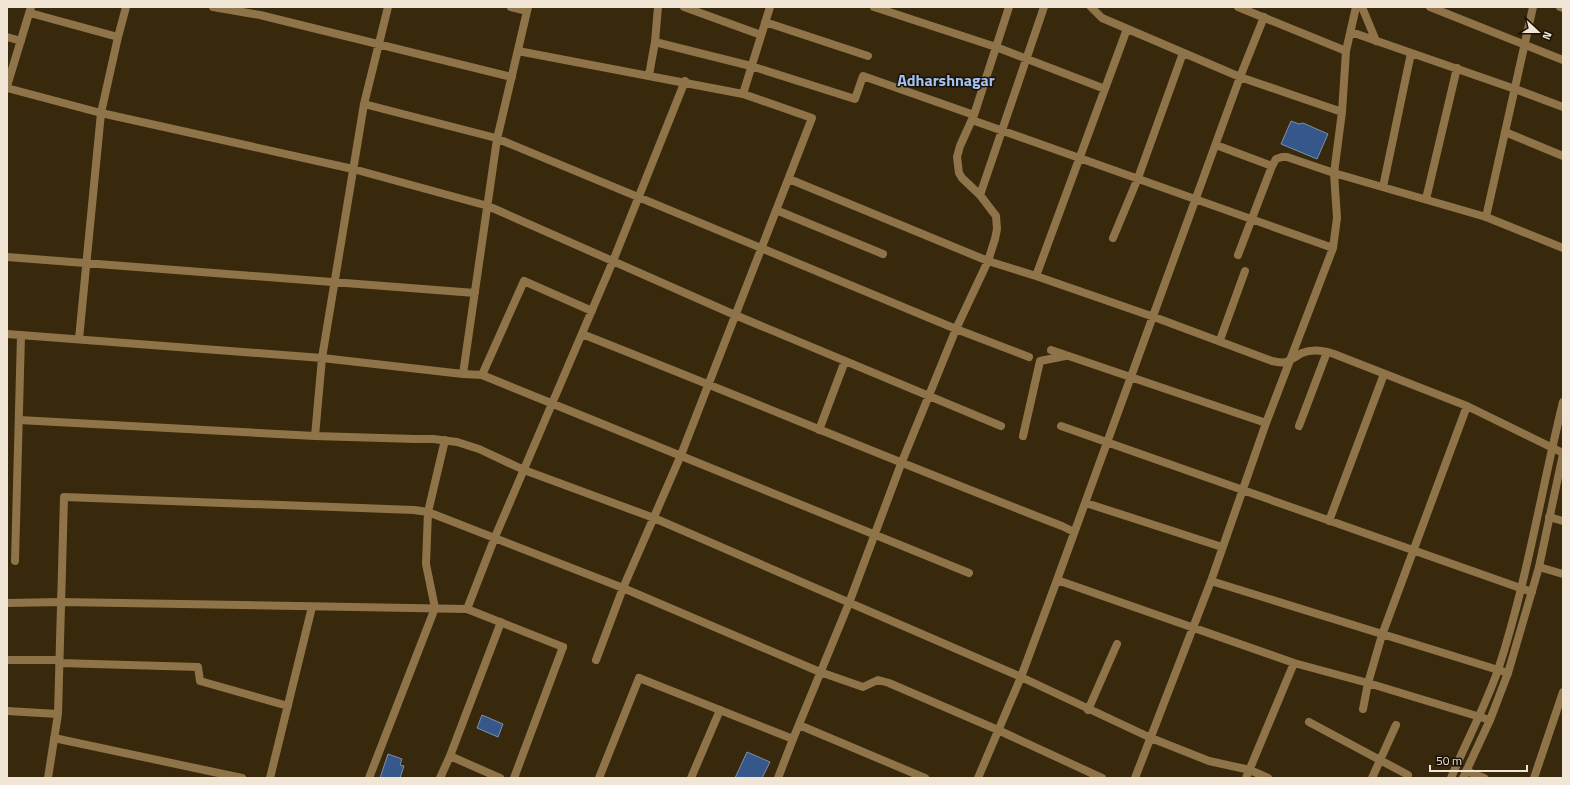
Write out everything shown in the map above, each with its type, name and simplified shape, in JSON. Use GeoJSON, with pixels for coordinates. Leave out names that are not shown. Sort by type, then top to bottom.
{"type":"FeatureCollection","features":[{"type":"Feature","properties":{"kind":"street"},"geometry":{"type":"LineString","coordinates":[[79,340],[101,113],[126,7]]}},
{"type":"Feature","properties":{"kind":"street"},"geometry":{"type":"LineString","coordinates":[[213,7],[260,15],[512,77]]}},
{"type":"Feature","properties":{"kind":"street"},"geometry":{"type":"LineString","coordinates":[[260,15],[262,7]]}},
{"type":"Feature","properties":{"kind":"street"},"geometry":{"type":"LineString","coordinates":[[315,436],[322,358],[364,104],[388,7]]}},
{"type":"Feature","properties":{"kind":"street"},"geometry":{"type":"LineString","coordinates":[[463,374],[497,139],[528,9],[512,7]]}},
{"type":"Feature","properties":{"kind":"street"},"geometry":{"type":"LineString","coordinates":[[649,75],[655,42],[658,7]]}},
{"type":"Feature","properties":{"kind":"street"},"geometry":{"type":"LineString","coordinates":[[684,7],[761,35]]}},
{"type":"Feature","properties":{"kind":"street"},"geometry":{"type":"LineString","coordinates":[[743,94],[770,7]]}},
{"type":"Feature","properties":{"kind":"street"},"geometry":{"type":"LineString","coordinates":[[874,7],[996,47],[1105,89]]}},
{"type":"Feature","properties":{"kind":"street"},"geometry":{"type":"LineString","coordinates":[[778,778],[848,603],[901,464],[956,329],[988,261],[996,239],[996,216],[980,195],[966,184],[959,173],[957,163],[960,146],[973,117],[1009,7]]}},
{"type":"Feature","properties":{"kind":"street"},"geometry":{"type":"LineString","coordinates":[[980,195],[1044,7]]}},
{"type":"Feature","properties":{"kind":"street"},"geometry":{"type":"LineString","coordinates":[[1091,7],[1102,18],[1183,54],[1240,77],[1342,112]]}},
{"type":"Feature","properties":{"kind":"street"},"geometry":{"type":"LineString","coordinates":[[1238,7],[1346,50]]}},
{"type":"Feature","properties":{"kind":"street"},"geometry":{"type":"LineString","coordinates":[[1135,778],[1192,626],[1211,581],[1266,423],[1333,248],[1337,218],[1334,173],[1342,112],[1346,50],[1356,7]]}},
{"type":"Feature","properties":{"kind":"street"},"geometry":{"type":"LineString","coordinates":[[1362,7],[1376,41]]}},
{"type":"Feature","properties":{"kind":"street"},"geometry":{"type":"LineString","coordinates":[[1430,7],[1563,60]]}},
{"type":"Feature","properties":{"kind":"street"},"geometry":{"type":"LineString","coordinates":[[1486,217],[1533,7]]}},
{"type":"Feature","properties":{"kind":"street"},"geometry":{"type":"LineString","coordinates":[[118,37],[30,10],[7,87],[101,113],[353,169],[488,206],[735,315],[1002,426]]}},
{"type":"Feature","properties":{"kind":"street"},"geometry":{"type":"LineString","coordinates":[[978,778],[1020,677],[1086,503],[1240,77],[1264,17]]}},
{"type":"Feature","properties":{"kind":"street"},"geometry":{"type":"LineString","coordinates":[[765,22],[868,56]]}},
{"type":"Feature","properties":{"kind":"street"},"geometry":{"type":"LineString","coordinates":[[1036,276],[1127,29]]}},
{"type":"Feature","properties":{"kind":"street"},"geometry":{"type":"LineString","coordinates":[[1351,32],[1457,68],[1563,107]]}},
{"type":"Feature","properties":{"kind":"street"},"geometry":{"type":"LineString","coordinates":[[7,37],[21,41]]}},
{"type":"Feature","properties":{"kind":"street"},"geometry":{"type":"LineString","coordinates":[[655,42],[751,66],[855,99],[863,76],[973,117],[1002,131],[1333,248]]}},
{"type":"Feature","properties":{"kind":"street"},"geometry":{"type":"LineString","coordinates":[[518,51],[743,94],[812,118],[681,455],[623,588],[596,660]]}},
{"type":"Feature","properties":{"kind":"street"},"geometry":{"type":"LineString","coordinates":[[1383,187],[1411,53]]}},
{"type":"Feature","properties":{"kind":"street"},"geometry":{"type":"LineString","coordinates":[[1113,238],[1138,178],[1183,54]]}},
{"type":"Feature","properties":{"kind":"street"},"geometry":{"type":"LineString","coordinates":[[1426,199],[1457,68]]}},
{"type":"Feature","properties":{"kind":"street"},"geometry":{"type":"LineString","coordinates":[[467,609],[495,537],[613,261],[685,82]]}},
{"type":"Feature","properties":{"kind":"street"},"geometry":{"type":"LineString","coordinates":[[364,104],[497,139],[956,329],[1029,357]]}},
{"type":"Feature","properties":{"kind":"street"},"geometry":{"type":"LineString","coordinates":[[1505,132],[1563,156]]}},
{"type":"Feature","properties":{"kind":"street"},"geometry":{"type":"LineString","coordinates":[[1216,145],[1272,166]]}},
{"type":"Feature","properties":{"kind":"street"},"geometry":{"type":"LineString","coordinates":[[1238,255],[1272,166],[1276,159],[1282,157],[1287,157],[1334,173],[1486,217],[1563,248]]}},
{"type":"Feature","properties":{"kind":"street"},"geometry":{"type":"LineString","coordinates":[[789,179],[988,261],[1036,276],[1220,340],[1272,361],[1280,363],[1289,362],[1302,353],[1327,352],[1467,406],[1563,453],[1548,517],[1539,567],[1508,673],[1490,720],[1465,775],[1484,778]]}},
{"type":"Feature","properties":{"kind":"street"},"geometry":{"type":"LineString","coordinates":[[776,210],[883,254]]}},
{"type":"Feature","properties":{"kind":"street"},"geometry":{"type":"LineString","coordinates":[[7,257],[475,293]]}},
{"type":"Feature","properties":{"kind":"street"},"geometry":{"type":"LineString","coordinates":[[1220,340],[1245,271]]}},
{"type":"Feature","properties":{"kind":"street"},"geometry":{"type":"LineString","coordinates":[[482,375],[524,281],[592,311]]}},
{"type":"Feature","properties":{"kind":"street"},"geometry":{"type":"LineString","coordinates":[[7,334],[322,358],[482,375],[968,573]]}},
{"type":"Feature","properties":{"kind":"street"},"geometry":{"type":"LineString","coordinates":[[582,334],[709,384],[901,464],[1074,532]]}},
{"type":"Feature","properties":{"kind":"street"},"geometry":{"type":"LineString","coordinates":[[15,561],[21,335]]}},
{"type":"Feature","properties":{"kind":"street"},"geometry":{"type":"LineString","coordinates":[[1051,350],[1266,423]]}},
{"type":"Feature","properties":{"kind":"street"},"geometry":{"type":"LineString","coordinates":[[1299,426],[1327,352]]}},
{"type":"Feature","properties":{"kind":"street"},"geometry":{"type":"LineString","coordinates":[[1024,436],[1040,361],[1065,356]]}},
{"type":"Feature","properties":{"kind":"street"},"geometry":{"type":"LineString","coordinates":[[819,430],[845,361]]}},
{"type":"Feature","properties":{"kind":"street"},"geometry":{"type":"LineString","coordinates":[[1329,521],[1384,374]]}},
{"type":"Feature","properties":{"kind":"street"},"geometry":{"type":"LineString","coordinates":[[1451,778],[1498,670],[1521,588],[1563,402]]}},
{"type":"Feature","properties":{"kind":"street"},"geometry":{"type":"LineString","coordinates":[[1363,709],[1368,683],[1382,635],[1467,406]]}},
{"type":"Feature","properties":{"kind":"street"},"geometry":{"type":"LineString","coordinates":[[19,420],[315,436],[433,439],[457,442],[524,470],[654,518],[1020,677],[1088,710],[1151,738],[1209,761],[1250,770],[1268,778]]}},
{"type":"Feature","properties":{"kind":"street"},"geometry":{"type":"LineString","coordinates":[[1061,426],[1532,592]]}},
{"type":"Feature","properties":{"kind":"street"},"geometry":{"type":"LineString","coordinates":[[369,778],[435,608],[426,564],[428,512],[445,440]]}},
{"type":"Feature","properties":{"kind":"street"},"geometry":{"type":"LineString","coordinates":[[48,778],[58,714],[64,498],[414,510],[428,512],[623,588],[820,672],[863,687],[878,680],[884,681],[998,730],[1102,778]]}},
{"type":"Feature","properties":{"kind":"street"},"geometry":{"type":"LineString","coordinates":[[1086,503],[1222,547]]}},
{"type":"Feature","properties":{"kind":"street"},"geometry":{"type":"LineString","coordinates":[[7,516],[16,516]]}},
{"type":"Feature","properties":{"kind":"street"},"geometry":{"type":"LineString","coordinates":[[1548,517],[1563,521]]}},
{"type":"Feature","properties":{"kind":"street"},"geometry":{"type":"LineString","coordinates":[[1539,567],[1563,574]]}},
{"type":"Feature","properties":{"kind":"street"},"geometry":{"type":"LineString","coordinates":[[1057,580],[1192,626],[1294,663],[1368,683],[1490,720]]}},
{"type":"Feature","properties":{"kind":"street"},"geometry":{"type":"LineString","coordinates":[[1211,581],[1508,673]]}},
{"type":"Feature","properties":{"kind":"street"},"geometry":{"type":"LineString","coordinates":[[7,603],[61,602],[467,609],[563,647],[514,778]]}},
{"type":"Feature","properties":{"kind":"street"},"geometry":{"type":"LineString","coordinates":[[270,778],[312,607]]}},
{"type":"Feature","properties":{"kind":"street"},"geometry":{"type":"LineString","coordinates":[[440,778],[450,756],[501,622]]}},
{"type":"Feature","properties":{"kind":"street"},"geometry":{"type":"LineString","coordinates":[[1088,710],[1118,644]]}},
{"type":"Feature","properties":{"kind":"street"},"geometry":{"type":"LineString","coordinates":[[7,660],[198,667],[200,681],[288,706]]}},
{"type":"Feature","properties":{"kind":"street"},"geometry":{"type":"LineString","coordinates":[[1246,778],[1294,663]]}},
{"type":"Feature","properties":{"kind":"street"},"geometry":{"type":"LineString","coordinates":[[599,778],[639,678],[793,739]]}},
{"type":"Feature","properties":{"kind":"street"},"geometry":{"type":"LineString","coordinates":[[1534,778],[1560,710],[1563,692]]}},
{"type":"Feature","properties":{"kind":"street"},"geometry":{"type":"LineString","coordinates":[[691,778],[720,710]]}},
{"type":"Feature","properties":{"kind":"street"},"geometry":{"type":"LineString","coordinates":[[7,711],[58,714]]}},
{"type":"Feature","properties":{"kind":"street"},"geometry":{"type":"LineString","coordinates":[[1309,722],[1408,775]]}},
{"type":"Feature","properties":{"kind":"street"},"geometry":{"type":"LineString","coordinates":[[799,725],[925,778]]}},
{"type":"Feature","properties":{"kind":"street"},"geometry":{"type":"LineString","coordinates":[[1372,778],[1396,725]]}},
{"type":"Feature","properties":{"kind":"street"},"geometry":{"type":"LineString","coordinates":[[54,738],[242,778]]}},
{"type":"Feature","properties":{"kind":"street"},"geometry":{"type":"LineString","coordinates":[[450,756],[500,778]]}},
{"type":"Feature","properties":{"kind":"building"},"geometry":{"type":"Polygon","coordinates":[[[1291,121],[1299,124],[1303,123],[1328,134],[1317,159],[1281,144],[1291,121]]]}},
{"type":"Feature","properties":{"kind":"building"},"geometry":{"type":"Polygon","coordinates":[[[482,715],[503,724],[498,737],[477,728],[482,715]]]}},
{"type":"Feature","properties":{"kind":"building"},"geometry":{"type":"Polygon","coordinates":[[[747,752],[770,762],[762,778],[735,778],[747,752]]]}},
{"type":"Feature","properties":{"kind":"building"},"geometry":{"type":"Polygon","coordinates":[[[388,754],[402,759],[400,765],[404,766],[400,778],[380,778],[388,754]]]}},
{"type":"Feature","properties":{"kind":"district","name":"Adharshnagar"},"geometry":{"type":"Point","coordinates":[946,80]}}]}
